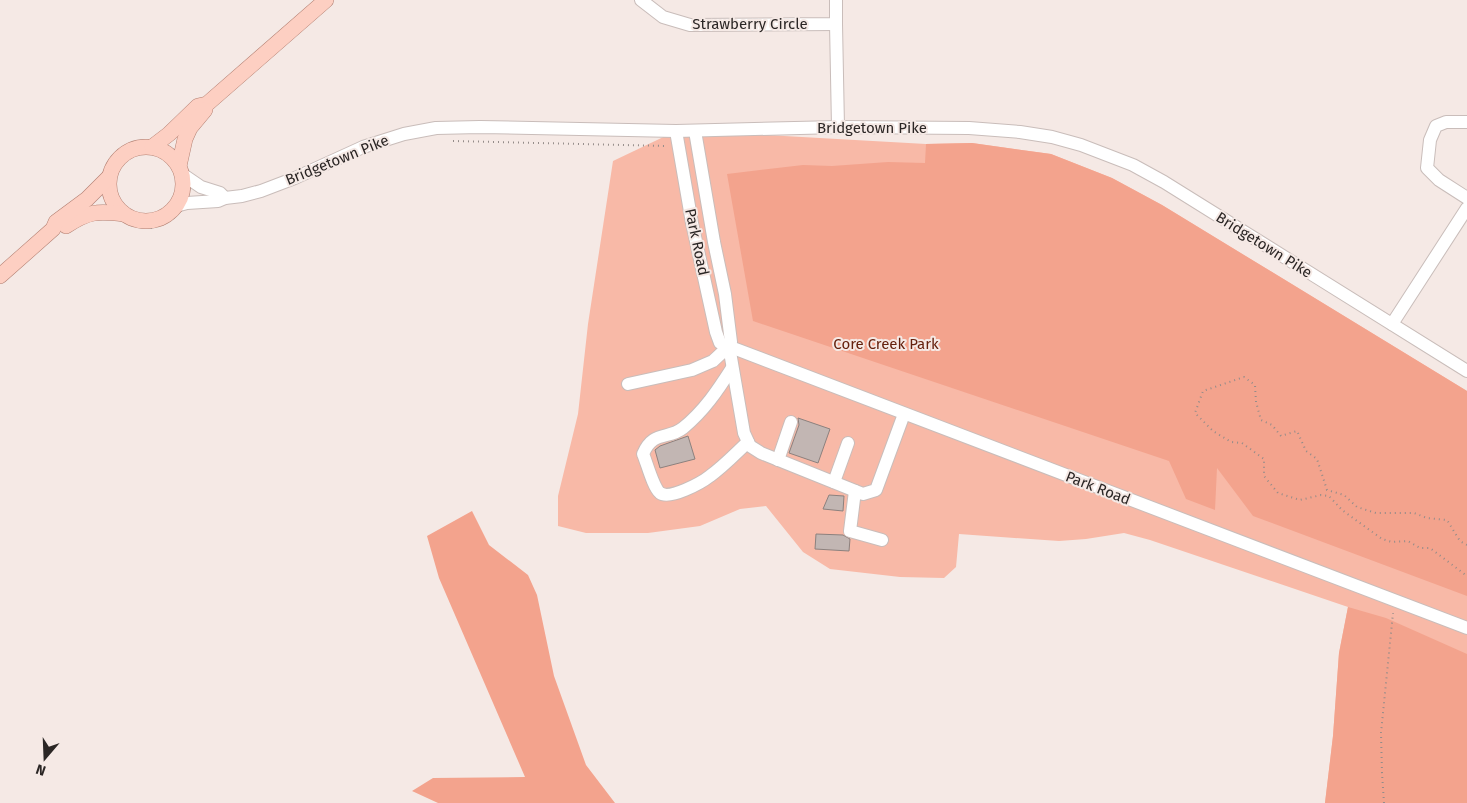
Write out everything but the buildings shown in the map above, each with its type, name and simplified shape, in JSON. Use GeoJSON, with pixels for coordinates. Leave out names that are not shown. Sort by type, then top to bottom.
{"type":"FeatureCollection","features":[{"type":"Feature","properties":{"kind":"main road"},"geometry":{"type":"LineString","coordinates":[[152,147],[169,134],[198,106],[207,104],[326,0]]}},
{"type":"Feature","properties":{"kind":"main road"},"geometry":{"type":"LineString","coordinates":[[53,229],[61,229],[83,215],[90,213],[104,212],[125,219],[156,220],[177,211],[183,190],[180,170],[185,139],[190,128],[204,113],[207,104]]}},
{"type":"Feature","properties":{"kind":"main road"},"geometry":{"type":"LineString","coordinates":[[125,219],[113,201],[108,185],[111,169],[121,156],[136,148],[152,147],[168,154],[180,170]]}},
{"type":"Feature","properties":{"kind":"main road"},"geometry":{"type":"LineString","coordinates":[[0,276],[53,229],[56,222],[87,199],[109,177]]}},
{"type":"Feature","properties":{"kind":"street","name":"Strawberry Circle"},"geometry":{"type":"LineString","coordinates":[[641,0],[663,16],[690,25],[836,24]]}},
{"type":"Feature","properties":{"kind":"street"},"geometry":{"type":"LineString","coordinates":[[836,0],[838,127]]}},
{"type":"Feature","properties":{"kind":"street"},"geometry":{"type":"LineString","coordinates":[[1467,122],[1446,122],[1436,126],[1430,140],[1427,168],[1439,180],[1467,198]]}},
{"type":"Feature","properties":{"kind":"street","name":"Bridgetown Pike"},"geometry":{"type":"LineString","coordinates":[[177,211],[187,203],[218,201],[261,191],[295,178],[363,147],[404,134],[436,128],[480,127],[676,131],[838,127],[989,129],[1052,137],[1104,153],[1133,165],[1164,182],[1467,371]]}},
{"type":"Feature","properties":{"kind":"street","name":"Park Road"},"geometry":{"type":"LineString","coordinates":[[676,131],[692,223],[720,343],[1467,628]]}},
{"type":"Feature","properties":{"kind":"street","name":"Park Road"},"geometry":{"type":"LineString","coordinates":[[694,131],[725,294],[731,342],[729,346]]}},
{"type":"Feature","properties":{"kind":"street"},"geometry":{"type":"LineString","coordinates":[[180,170],[201,187],[220,193],[225,198]]}},
{"type":"Feature","properties":{"kind":"street"},"geometry":{"type":"LineString","coordinates":[[1392,324],[1467,208]]}},
{"type":"Feature","properties":{"kind":"street"},"geometry":{"type":"LineString","coordinates":[[708,298],[725,294]]}},
{"type":"Feature","properties":{"kind":"street"},"geometry":{"type":"LineString","coordinates":[[729,346],[744,433],[750,446],[761,453],[855,491],[864,494],[876,490],[904,414]]}},
{"type":"Feature","properties":{"kind":"street"},"geometry":{"type":"LineString","coordinates":[[628,384],[692,370],[713,361],[729,346]]}},
{"type":"Feature","properties":{"kind":"street"},"geometry":{"type":"LineString","coordinates":[[732,368],[716,393],[700,412],[681,430],[652,440],[646,446],[643,454],[658,491],[663,495],[671,495],[710,476],[748,442]]}},
{"type":"Feature","properties":{"kind":"street"},"geometry":{"type":"LineString","coordinates":[[778,460],[791,422]]}},
{"type":"Feature","properties":{"kind":"street"},"geometry":{"type":"LineString","coordinates":[[834,482],[848,443]]}},
{"type":"Feature","properties":{"kind":"street"},"geometry":{"type":"LineString","coordinates":[[855,491],[850,531],[882,540]]}},
{"type":"Feature","properties":{"kind":"path"},"geometry":{"type":"LineString","coordinates":[[448,141],[679,146]]}},
{"type":"Feature","properties":{"kind":"path"},"geometry":{"type":"LineString","coordinates":[[125,219],[135,226],[151,228],[177,211]]}},
{"type":"Feature","properties":{"kind":"path"},"geometry":{"type":"LineString","coordinates":[[1467,544],[1460,541],[1447,520],[1426,518],[1414,513],[1376,513],[1357,507],[1344,495],[1327,490],[1317,459],[1306,451],[1297,432],[1281,436],[1272,425],[1261,420],[1256,402],[1255,385],[1244,377],[1202,390],[1195,413],[1213,431],[1231,442],[1242,442],[1264,459],[1264,476],[1278,493],[1300,500],[1321,495],[1329,496],[1342,510],[1382,539],[1392,542],[1408,541],[1420,548],[1430,548],[1467,576]]}},
{"type":"Feature","properties":{"kind":"path"},"geometry":{"type":"LineString","coordinates":[[1384,803],[1381,733],[1394,601]]}},
{"type":"Feature","properties":{"kind":"green space","name":"Core Creek Park"},"geometry":{"type":"Polygon","coordinates":[[[676,131],[926,144],[972,143],[1051,154],[1112,178],[1162,205],[1467,391],[1467,803],[1325,803],[1333,736],[1339,653],[1348,607],[1150,540],[1124,533],[1059,541],[959,534],[956,567],[944,578],[900,577],[830,569],[803,552],[766,506],[740,509],[700,526],[648,533],[586,533],[558,526],[558,496],[578,414],[588,324],[613,161],[676,131]]]}},
{"type":"Feature","properties":{"kind":"green space"},"geometry":{"type":"Polygon","coordinates":[[[972,143],[1051,154],[1112,178],[1162,205],[1467,391],[1467,596],[1253,516],[1217,468],[1215,510],[1186,499],[1169,461],[753,321],[727,174],[803,165],[832,166],[888,162],[925,163],[926,144],[972,143]]]}},
{"type":"Feature","properties":{"kind":"green space"},"geometry":{"type":"Polygon","coordinates":[[[472,511],[489,545],[528,575],[537,595],[554,676],[586,765],[615,803],[438,803],[412,791],[433,778],[525,777],[439,578],[427,536],[472,511]]]}},
{"type":"Feature","properties":{"kind":"green space"},"geometry":{"type":"Polygon","coordinates":[[[1348,607],[1386,618],[1467,654],[1467,803],[1325,803],[1333,736],[1339,653],[1348,607]]]}}]}
